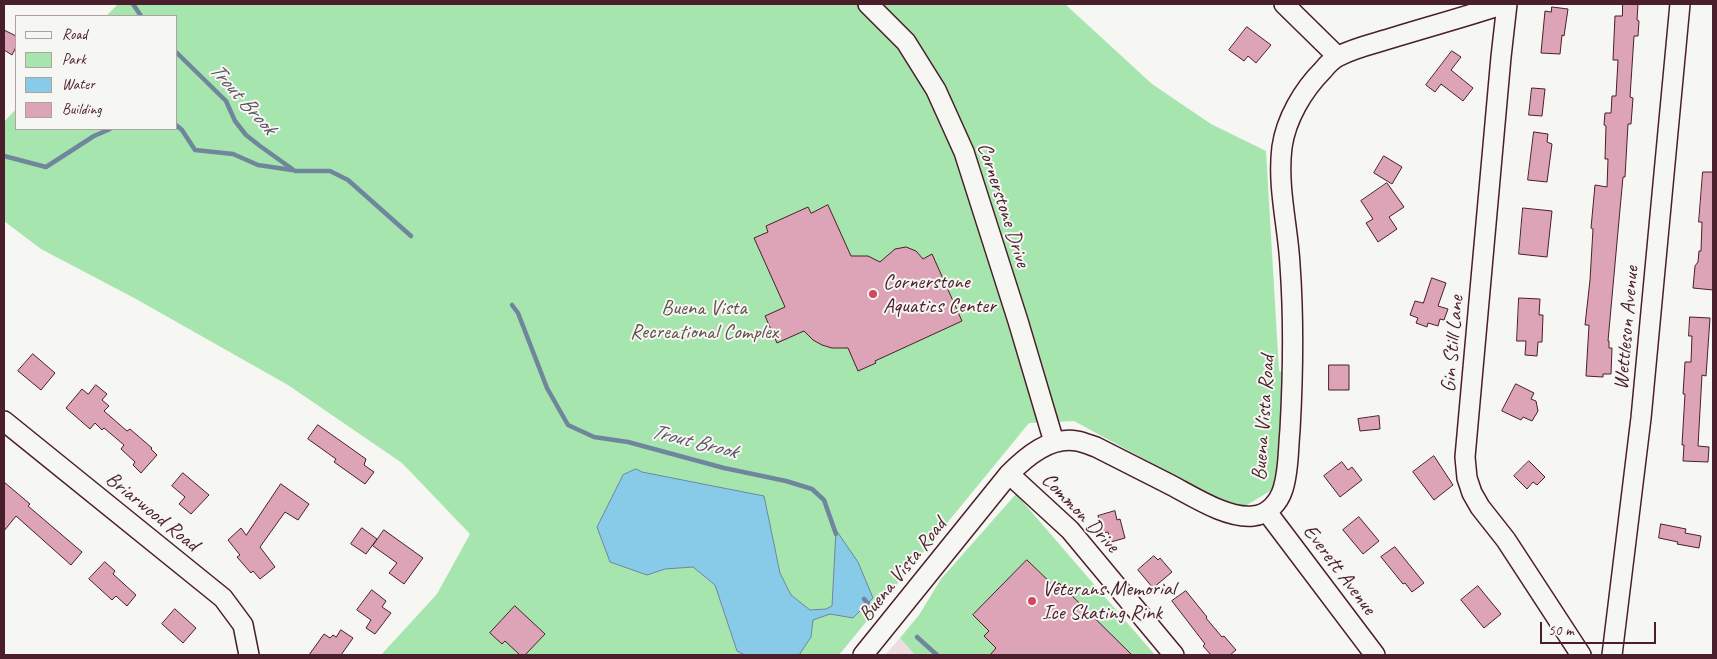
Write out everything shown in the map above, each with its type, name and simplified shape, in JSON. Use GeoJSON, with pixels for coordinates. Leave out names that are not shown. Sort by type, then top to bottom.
{"type":"FeatureCollection","features":[{"type":"Feature","properties":{"kind":"street","name":"Cornerstone Drive"},"geometry":{"type":"LineString","coordinates":[[868,4],[906,42],[936,90],[964,152],[1054,442]]}},
{"type":"Feature","properties":{"kind":"street"},"geometry":{"type":"LineString","coordinates":[[1284,4],[1337,56]]}},
{"type":"Feature","properties":{"kind":"street","name":"Buena Vista Road"},"geometry":{"type":"LineString","coordinates":[[863,655],[1009,474],[1027,456],[1054,442],[1076,440],[1096,447],[1216,508],[1240,515],[1254,516],[1267,512],[1277,502],[1283,489],[1287,468],[1291,405],[1292,303],[1282,185],[1282,149],[1286,130],[1294,111],[1306,91],[1337,56],[1506,4]]}},
{"type":"Feature","properties":{"kind":"street","name":"Gin Still Lane"},"geometry":{"type":"LineString","coordinates":[[1506,4],[1465,457],[1467,478],[1472,493],[1480,507],[1506,540],[1581,655]]}},
{"type":"Feature","properties":{"kind":"street","name":"Wettleson Avenue"},"geometry":{"type":"LineString","coordinates":[[1612,655],[1641,418],[1680,4]]}},
{"type":"Feature","properties":{"kind":"street","name":"Briarwood Road"},"geometry":{"type":"LineString","coordinates":[[4,421],[223,598],[243,625],[249,655]]}},
{"type":"Feature","properties":{"kind":"street","name":"Common Drive"},"geometry":{"type":"LineString","coordinates":[[1009,474],[1070,530],[1174,655]]}},
{"type":"Feature","properties":{"kind":"street","name":"Everett Avenue"},"geometry":{"type":"LineString","coordinates":[[1267,512],[1375,655]]}},
{"type":"Feature","properties":{"kind":"shaded area"},"geometry":{"type":"Polygon","coordinates":[[[900,638],[915,655],[885,655],[900,638]]]}},
{"type":"Feature","properties":{"kind":"green space","name":"Buena Vista Recreational Complex"},"geometry":{"type":"Polygon","coordinates":[[[118,4],[1065,4],[1152,84],[1211,124],[1266,151],[1279,371],[1289,374],[1275,488],[1237,511],[1074,421],[1029,423],[839,655],[381,655],[437,594],[470,534],[402,463],[288,385],[136,299],[41,249],[4,221],[4,122],[15,110],[15,130],[178,130],[178,15],[107,15],[118,4]]]}},
{"type":"Feature","properties":{"kind":"green space"},"geometry":{"type":"Polygon","coordinates":[[[1016,494],[1155,655],[915,655],[900,638],[919,615],[941,579],[1016,494]]]}},
{"type":"Feature","properties":{"kind":"water"},"geometry":{"type":"Polygon","coordinates":[[[636,469],[642,472],[764,496],[780,573],[791,595],[810,610],[826,609],[832,606],[836,530],[858,562],[873,598],[853,618],[830,614],[813,620],[811,637],[799,655],[745,655],[737,651],[715,585],[693,567],[665,569],[647,575],[610,562],[597,527],[623,475],[636,469]]]}},
{"type":"Feature","properties":{"kind":"building"},"geometry":{"type":"Polygon","coordinates":[[[1623,4],[1638,4],[1637,20],[1639,21],[1638,36],[1634,36],[1630,97],[1633,98],[1631,124],[1628,124],[1625,177],[1623,177],[1608,341],[1609,348],[1612,348],[1611,374],[1603,374],[1603,377],[1586,376],[1589,325],[1585,325],[1590,280],[1593,229],[1591,228],[1595,185],[1607,187],[1608,159],[1605,159],[1605,113],[1611,113],[1612,96],[1616,96],[1618,60],[1613,60],[1615,16],[1622,16],[1623,4]]]}},
{"type":"Feature","properties":{"kind":"building"},"geometry":{"type":"Polygon","coordinates":[[[1552,7],[1568,9],[1560,54],[1541,53],[1545,11],[1551,12],[1552,7]]]}},
{"type":"Feature","properties":{"kind":"building"},"geometry":{"type":"Polygon","coordinates":[[[1247,27],[1271,45],[1256,63],[1248,56],[1244,61],[1229,50],[1247,27]]]}},
{"type":"Feature","properties":{"kind":"building"},"geometry":{"type":"Polygon","coordinates":[[[4,30],[15,36],[15,49],[12,55],[4,50],[4,30]]]}},
{"type":"Feature","properties":{"kind":"building"},"geometry":{"type":"Polygon","coordinates":[[[1452,51],[1461,57],[1451,70],[1473,88],[1463,101],[1441,84],[1435,92],[1426,85],[1452,51]]]}},
{"type":"Feature","properties":{"kind":"building"},"geometry":{"type":"Polygon","coordinates":[[[1532,88],[1545,89],[1542,116],[1529,115],[1532,88]]]}},
{"type":"Feature","properties":{"kind":"building"},"geometry":{"type":"Polygon","coordinates":[[[1534,132],[1548,134],[1547,142],[1552,144],[1547,182],[1528,180],[1534,132]]]}},
{"type":"Feature","properties":{"kind":"building"},"geometry":{"type":"Polygon","coordinates":[[[1384,156],[1402,167],[1392,184],[1374,173],[1384,156]]]}},
{"type":"Feature","properties":{"kind":"building"},"geometry":{"type":"Polygon","coordinates":[[[1703,172],[1713,172],[1713,290],[1693,288],[1695,266],[1698,262],[1699,251],[1701,251],[1702,222],[1699,222],[1703,172]]]}},
{"type":"Feature","properties":{"kind":"building"},"geometry":{"type":"Polygon","coordinates":[[[1387,183],[1404,207],[1389,217],[1397,229],[1378,242],[1366,223],[1373,219],[1361,201],[1387,183]]]}},
{"type":"Feature","properties":{"kind":"building"},"geometry":{"type":"Polygon","coordinates":[[[828,205],[851,256],[868,256],[880,262],[895,249],[906,247],[916,251],[923,259],[932,254],[962,321],[875,361],[876,363],[858,371],[848,348],[832,348],[822,345],[813,340],[804,331],[777,343],[765,316],[785,307],[754,238],[768,232],[766,226],[808,207],[811,213],[828,205]]]}},
{"type":"Feature","properties":{"kind":"building"},"geometry":{"type":"Polygon","coordinates":[[[1523,208],[1552,211],[1547,257],[1519,254],[1523,208]]]}},
{"type":"Feature","properties":{"kind":"building"},"geometry":{"type":"Polygon","coordinates":[[[1432,278],[1446,283],[1438,306],[1448,309],[1444,320],[1440,319],[1438,326],[1428,323],[1427,327],[1416,323],[1418,318],[1410,315],[1415,301],[1423,303],[1432,278]]]}},
{"type":"Feature","properties":{"kind":"building"},"geometry":{"type":"Polygon","coordinates":[[[1519,298],[1540,299],[1539,315],[1543,315],[1542,342],[1538,342],[1537,356],[1525,355],[1526,341],[1517,341],[1519,298]]]}},
{"type":"Feature","properties":{"kind":"building"},"geometry":{"type":"Polygon","coordinates":[[[1690,317],[1710,318],[1706,376],[1702,375],[1698,446],[1709,447],[1708,462],[1683,461],[1685,394],[1683,394],[1685,362],[1691,362],[1692,336],[1689,336],[1690,317]]]}},
{"type":"Feature","properties":{"kind":"building"},"geometry":{"type":"Polygon","coordinates":[[[33,354],[55,373],[41,390],[18,371],[33,354]]]}},
{"type":"Feature","properties":{"kind":"building"},"geometry":{"type":"Polygon","coordinates":[[[1329,365],[1349,365],[1349,390],[1329,390],[1329,365]]]}},
{"type":"Feature","properties":{"kind":"building"},"geometry":{"type":"Polygon","coordinates":[[[1516,384],[1534,393],[1531,399],[1536,401],[1538,411],[1532,421],[1523,417],[1521,420],[1502,411],[1516,384]]]}},
{"type":"Feature","properties":{"kind":"building"},"geometry":{"type":"Polygon","coordinates":[[[96,385],[107,394],[102,400],[109,406],[104,411],[127,431],[130,429],[152,448],[157,455],[141,473],[133,465],[135,462],[121,449],[124,445],[95,423],[90,429],[66,408],[82,389],[88,394],[96,385]]]}},
{"type":"Feature","properties":{"kind":"building"},"geometry":{"type":"Polygon","coordinates":[[[1379,416],[1380,429],[1360,431],[1358,419],[1379,416]]]}},
{"type":"Feature","properties":{"kind":"building"},"geometry":{"type":"Polygon","coordinates":[[[318,425],[366,459],[364,465],[374,472],[365,484],[334,462],[336,459],[308,439],[318,425]]]}},
{"type":"Feature","properties":{"kind":"building"},"geometry":{"type":"Polygon","coordinates":[[[1434,456],[1453,485],[1434,500],[1413,472],[1434,456]]]}},
{"type":"Feature","properties":{"kind":"building"},"geometry":{"type":"Polygon","coordinates":[[[1529,461],[1545,477],[1537,485],[1533,482],[1527,489],[1514,476],[1529,461]]]}},
{"type":"Feature","properties":{"kind":"building"},"geometry":{"type":"Polygon","coordinates":[[[1342,462],[1348,470],[1352,467],[1362,480],[1340,497],[1324,476],[1342,462]]]}},
{"type":"Feature","properties":{"kind":"building"},"geometry":{"type":"Polygon","coordinates":[[[183,473],[209,495],[191,514],[179,504],[185,497],[172,486],[183,473]]]}},
{"type":"Feature","properties":{"kind":"building"},"geometry":{"type":"Polygon","coordinates":[[[4,482],[30,504],[28,506],[82,552],[71,565],[16,516],[4,531],[4,482]]]}},
{"type":"Feature","properties":{"kind":"building"},"geometry":{"type":"Polygon","coordinates":[[[281,484],[309,504],[298,520],[285,512],[260,547],[275,567],[260,579],[253,571],[251,573],[237,557],[240,555],[228,540],[241,528],[246,535],[281,484]]]}},
{"type":"Feature","properties":{"kind":"building"},"geometry":{"type":"Polygon","coordinates":[[[1115,511],[1117,520],[1120,519],[1125,538],[1111,542],[1108,532],[1103,533],[1098,516],[1115,511]]]}},
{"type":"Feature","properties":{"kind":"building"},"geometry":{"type":"Polygon","coordinates":[[[1359,517],[1379,541],[1363,554],[1343,530],[1359,517]]]}},
{"type":"Feature","properties":{"kind":"building"},"geometry":{"type":"Polygon","coordinates":[[[1661,524],[1686,529],[1685,533],[1701,536],[1699,548],[1659,538],[1661,524]]]}},
{"type":"Feature","properties":{"kind":"building"},"geometry":{"type":"Polygon","coordinates":[[[362,528],[377,539],[366,554],[351,544],[362,528]]]}},
{"type":"Feature","properties":{"kind":"building"},"geometry":{"type":"Polygon","coordinates":[[[384,530],[423,558],[404,584],[389,573],[397,563],[373,546],[384,530]]]}},
{"type":"Feature","properties":{"kind":"building"},"geometry":{"type":"Polygon","coordinates":[[[1395,547],[1424,583],[1412,592],[1381,557],[1395,547]]]}},
{"type":"Feature","properties":{"kind":"building"},"geometry":{"type":"Polygon","coordinates":[[[1154,556],[1158,560],[1160,558],[1172,572],[1153,588],[1138,570],[1154,556]]]}},
{"type":"Feature","properties":{"kind":"building","name":"Veterans Memorial Ice Skating Rink"},"geometry":{"type":"Polygon","coordinates":[[[1027,560],[1055,587],[1059,583],[1132,655],[990,655],[996,648],[984,636],[989,631],[973,615],[1027,560]]]}},
{"type":"Feature","properties":{"kind":"building"},"geometry":{"type":"Polygon","coordinates":[[[105,562],[115,571],[113,574],[136,595],[127,606],[116,596],[112,600],[89,579],[105,562]]]}},
{"type":"Feature","properties":{"kind":"building"},"geometry":{"type":"Polygon","coordinates":[[[1478,586],[1501,614],[1484,628],[1461,600],[1478,586]]]}},
{"type":"Feature","properties":{"kind":"building"},"geometry":{"type":"Polygon","coordinates":[[[372,590],[386,601],[382,607],[391,613],[375,634],[366,628],[371,620],[357,610],[372,590]]]}},
{"type":"Feature","properties":{"kind":"building"},"geometry":{"type":"Polygon","coordinates":[[[1186,591],[1222,637],[1224,636],[1236,650],[1230,655],[1211,655],[1203,646],[1205,644],[1172,601],[1186,591]]]}},
{"type":"Feature","properties":{"kind":"building"},"geometry":{"type":"Polygon","coordinates":[[[515,606],[545,634],[525,655],[520,655],[505,641],[502,644],[490,633],[515,606]]]}},
{"type":"Feature","properties":{"kind":"building"},"geometry":{"type":"Polygon","coordinates":[[[175,609],[196,628],[183,643],[162,624],[175,609]]]}},
{"type":"Feature","properties":{"kind":"building"},"geometry":{"type":"Polygon","coordinates":[[[341,630],[353,638],[341,655],[309,655],[324,634],[330,638],[333,635],[336,637],[341,630]]]}},
{"type":"Feature","properties":{"kind":"waterway","name":"Trout Brook"},"geometry":{"type":"LineString","coordinates":[[133,4],[140,15]]}},
{"type":"Feature","properties":{"kind":"waterway","name":"Trout Brook"},"geometry":{"type":"LineString","coordinates":[[178,54],[226,101],[235,121],[246,135],[260,146],[295,171],[330,171],[348,180],[411,236]]}},
{"type":"Feature","properties":{"kind":"waterway"},"geometry":{"type":"LineString","coordinates":[[178,127],[195,150],[233,154],[258,165],[292,170]]}},
{"type":"Feature","properties":{"kind":"waterway"},"geometry":{"type":"LineString","coordinates":[[4,156],[46,167],[94,136],[108,130]]}},
{"type":"Feature","properties":{"kind":"waterway","name":"Trout Brook"},"geometry":{"type":"LineString","coordinates":[[512,305],[518,313],[547,388],[568,425],[594,437],[628,442],[812,489],[824,500],[836,534]]}},
{"type":"Feature","properties":{"kind":"waterway","name":"Trout Brook"},"geometry":{"type":"LineString","coordinates":[[864,599],[870,606]]}},
{"type":"Feature","properties":{"kind":"waterway","name":"Trout Brook"},"geometry":{"type":"LineString","coordinates":[[917,637],[937,655]]}},
{"type":"Feature","properties":{"kind":"place","name":"Cornerstone Aquatics Center"},"geometry":{"type":"Point","coordinates":[873,294]}},
{"type":"Feature","properties":{"kind":"place","name":"Veterans Memorial Ice Skating Rink"},"geometry":{"type":"Point","coordinates":[1032,601]}}]}
